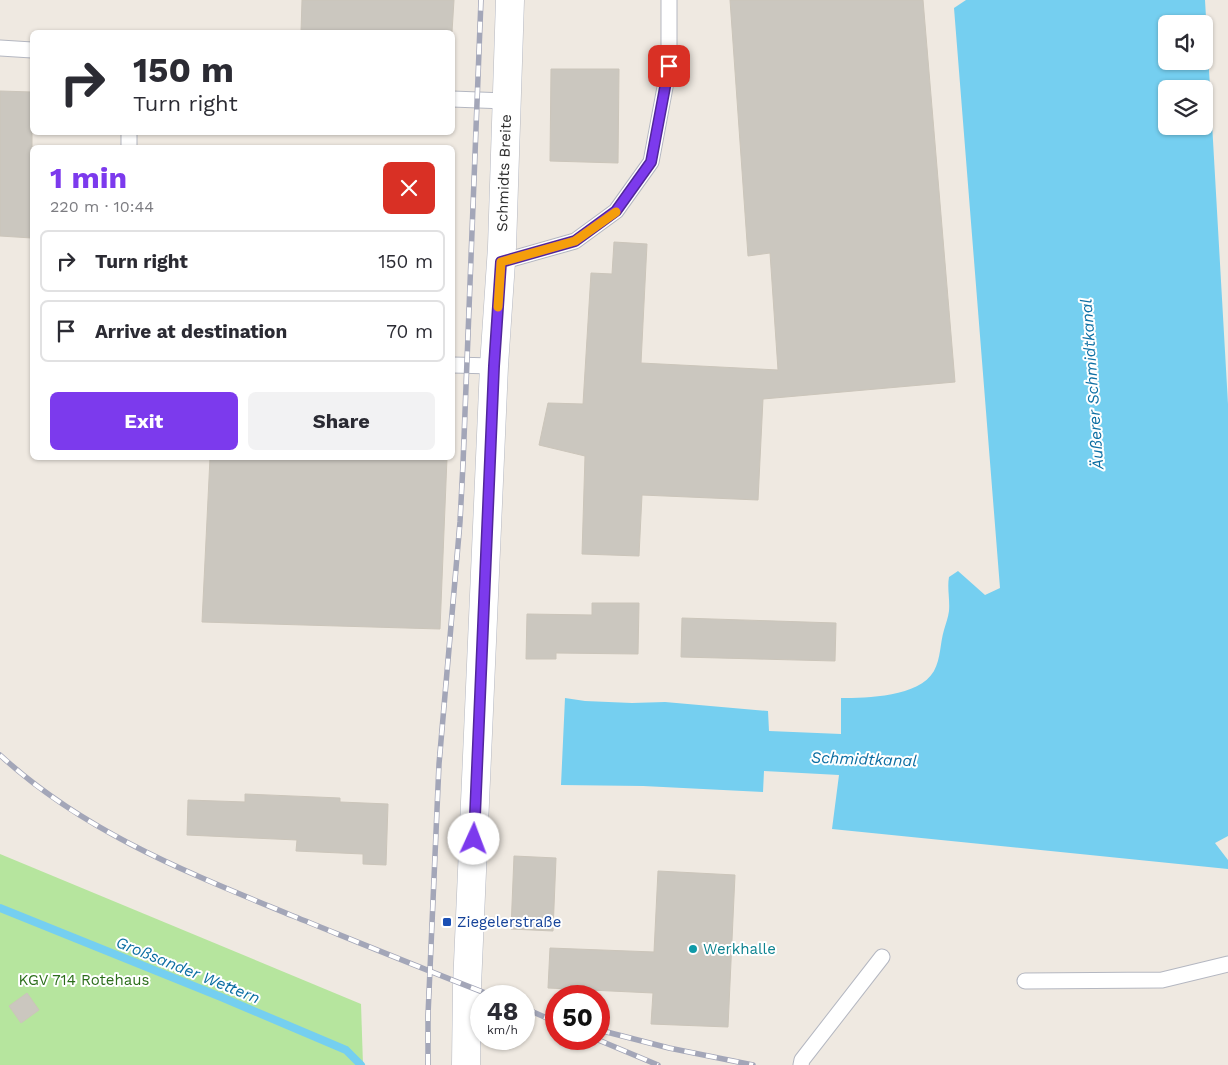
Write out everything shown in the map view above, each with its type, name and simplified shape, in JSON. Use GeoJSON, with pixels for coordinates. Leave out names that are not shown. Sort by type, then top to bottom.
{"type":"FeatureCollection","features":[{"type":"Feature","properties":{"kind":"main road","name":"Schmidts Breite"},"geometry":{"type":"LineString","coordinates":[[466,1065],[468,976],[494,366],[501,262],[510,0]]}},
{"type":"Feature","properties":{"kind":"lane"},"geometry":{"type":"LineString","coordinates":[[501,262],[575,241],[616,211],[651,162],[669,66],[669,0]]}},
{"type":"Feature","properties":{"kind":"lane"},"geometry":{"type":"LineString","coordinates":[[0,48],[30,50]]}},
{"type":"Feature","properties":{"kind":"lane"},"geometry":{"type":"LineString","coordinates":[[455,99],[506,101]]}},
{"type":"Feature","properties":{"kind":"lane"},"geometry":{"type":"LineString","coordinates":[[455,364],[494,366]]}},
{"type":"Feature","properties":{"kind":"lane"},"geometry":{"type":"LineString","coordinates":[[801,1065],[802,1060],[882,958]]}},
{"type":"Feature","properties":{"kind":"lane"},"geometry":{"type":"LineString","coordinates":[[1026,981],[1162,980],[1228,964]]}},
{"type":"Feature","properties":{"kind":"green space","name":"KGV 714 Rotehaus"},"geometry":{"type":"Polygon","coordinates":[[[0,854],[361,1004],[363,1065],[0,1065],[0,854]]]}},
{"type":"Feature","properties":{"kind":"water"},"geometry":{"type":"Polygon","coordinates":[[[966,0],[1205,0],[1206,15],[1158,15],[1158,70],[1209,70],[1210,80],[1158,80],[1158,135],[1213,135],[1228,404],[1228,836],[1215,843],[1228,860],[1228,869],[832,829],[839,775],[764,771],[763,792],[643,786],[561,785],[565,698],[585,701],[632,703],[665,702],[768,711],[769,731],[841,734],[841,698],[878,696],[905,691],[927,680],[934,671],[948,618],[949,577],[958,571],[985,595],[1000,588],[954,8],[966,0]]]}},
{"type":"Feature","properties":{"kind":"building"},"geometry":{"type":"Polygon","coordinates":[[[302,0],[454,0],[452,30],[301,30],[302,0]]]}},
{"type":"Feature","properties":{"kind":"building"},"geometry":{"type":"Polygon","coordinates":[[[730,0],[923,0],[955,382],[763,399],[758,500],[642,495],[639,556],[582,554],[585,456],[539,445],[548,403],[583,404],[591,273],[612,274],[614,242],[647,244],[641,363],[778,370],[770,253],[748,256],[730,0]]]}},
{"type":"Feature","properties":{"kind":"building"},"geometry":{"type":"Polygon","coordinates":[[[551,69],[619,69],[618,163],[550,161],[551,69]]]}},
{"type":"Feature","properties":{"kind":"building"},"geometry":{"type":"Polygon","coordinates":[[[0,91],[30,92],[30,135],[32,135],[32,145],[30,145],[30,238],[0,236],[0,91]]]}},
{"type":"Feature","properties":{"kind":"building"},"geometry":{"type":"Polygon","coordinates":[[[210,460],[447,460],[440,629],[202,622],[210,460]]]}},
{"type":"Feature","properties":{"kind":"building"},"geometry":{"type":"Polygon","coordinates":[[[592,603],[639,603],[638,654],[556,653],[556,659],[526,659],[527,614],[592,615],[592,603]]]}},
{"type":"Feature","properties":{"kind":"building"},"geometry":{"type":"Polygon","coordinates":[[[682,618],[836,623],[835,661],[681,657],[682,618]]]}},
{"type":"Feature","properties":{"kind":"building"},"geometry":{"type":"Polygon","coordinates":[[[245,794],[340,798],[340,802],[388,804],[386,865],[363,864],[363,854],[296,851],[297,840],[187,835],[188,800],[245,802],[245,794]]]}},
{"type":"Feature","properties":{"kind":"building"},"geometry":{"type":"Polygon","coordinates":[[[514,856],[556,858],[553,931],[511,929],[514,856]]]}},
{"type":"Feature","properties":{"kind":"building","name":"Werkhalle"},"geometry":{"type":"Polygon","coordinates":[[[658,871],[735,875],[728,1027],[651,1024],[653,993],[610,991],[610,985],[548,985],[550,948],[654,952],[658,871]]]}},
{"type":"Feature","properties":{"kind":"building"},"geometry":{"type":"Polygon","coordinates":[[[27,993],[39,1010],[21,1023],[9,1006],[27,993]]]}},
{"type":"Feature","properties":{"kind":"waterway","name":"Großsander Wettern"},"geometry":{"type":"LineString","coordinates":[[0,908],[221,997],[346,1050],[361,1065]]}},
{"type":"Feature","properties":{"kind":"railway"},"geometry":{"type":"LineString","coordinates":[[428,1065],[428,1015],[439,764],[460,522],[463,464],[481,0]]}},
{"type":"Feature","properties":{"kind":"railway"},"geometry":{"type":"LineString","coordinates":[[0,755],[33,783],[67,807],[139,849],[215,884],[470,987]]}},
{"type":"Feature","properties":{"kind":"railway"},"geometry":{"type":"LineString","coordinates":[[535,1013],[545,1017]]}},
{"type":"Feature","properties":{"kind":"railway"},"geometry":{"type":"LineString","coordinates":[[610,1033],[669,1048],[753,1065]]}},
{"type":"Feature","properties":{"kind":"railway"},"geometry":{"type":"LineString","coordinates":[[610,1045],[658,1065]]}},
{"type":"Feature","properties":{"kind":"slow traffic"},"geometry":{"type":"LineString","coordinates":[[498,307],[501,262],[575,241],[616,212]]}},
{"type":"Feature","properties":{"kind":"place","name":"Ziegelerstraße"},"geometry":{"type":"Point","coordinates":[447,922]}},
{"type":"Feature","properties":{"kind":"place","name":"Werkhalle"},"geometry":{"type":"Point","coordinates":[693,949]}},
{"type":"Feature","properties":{"kind":"route"},"geometry":{"type":"LineString","coordinates":[[474,839],[494,366],[501,262],[575,241],[616,211],[651,162],[669,66]]}},
{"type":"Feature","properties":{"kind":"water label","name":"Äußerer Schmidtkanal"},"geometry":{"type":"Point","coordinates":[1092,384]}},
{"type":"Feature","properties":{"kind":"water label","name":"Schmidtkanal"},"geometry":{"type":"Point","coordinates":[864,759]}}]}
